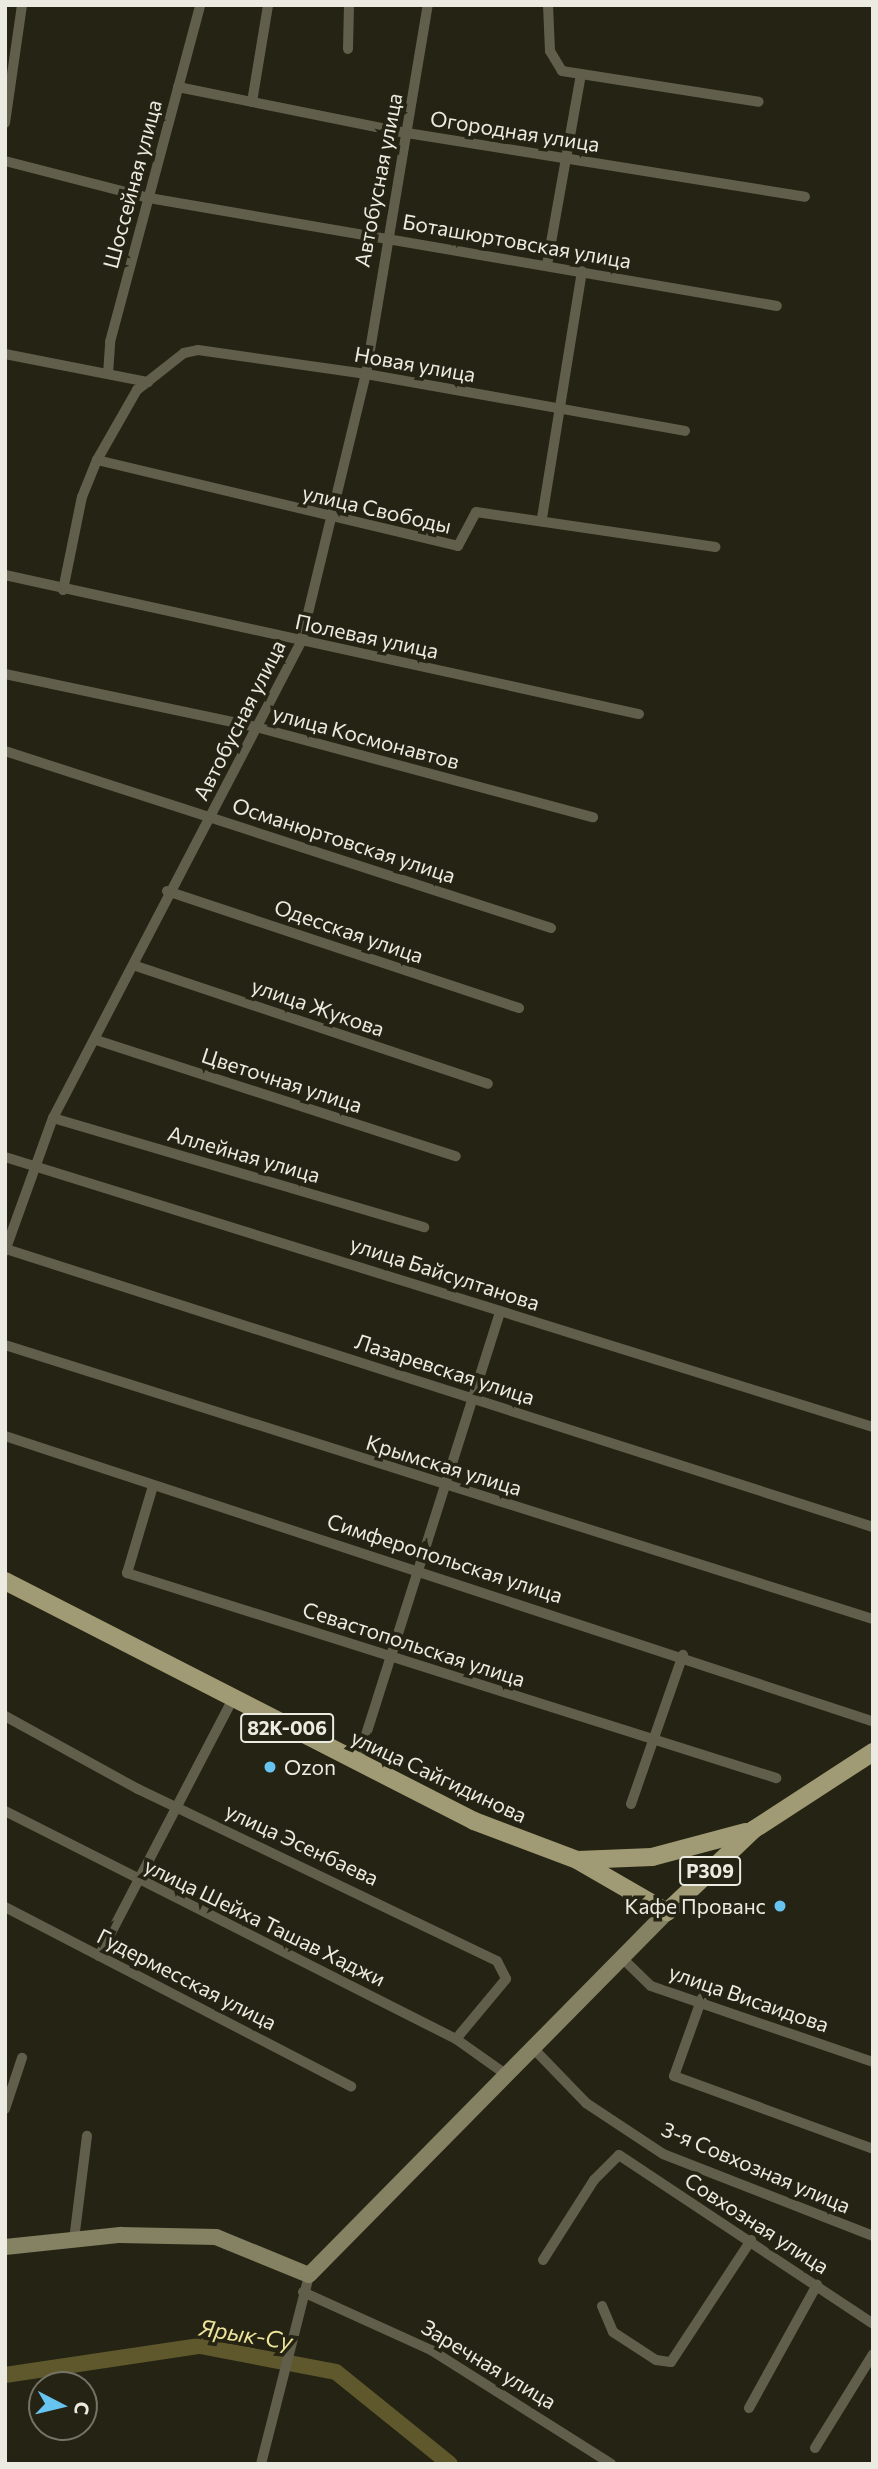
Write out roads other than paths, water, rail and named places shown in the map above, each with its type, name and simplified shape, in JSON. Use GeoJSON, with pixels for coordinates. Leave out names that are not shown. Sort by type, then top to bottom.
{"type":"FeatureCollection","features":[{"type":"Feature","properties":{"kind":"main road","name":"улица Сайгидинова"},"geometry":{"type":"LineString","coordinates":[[5,1581],[232,1700],[474,1821],[577,1860],[667,1912]]}},
{"type":"Feature","properties":{"kind":"main road","name":"82К-006"},"geometry":{"type":"LineString","coordinates":[[577,1860],[652,1857],[753,1830],[873,1752]]}},
{"type":"Feature","properties":{"kind":"main road","name":"Р309"},"geometry":{"type":"LineString","coordinates":[[667,1912],[753,1830]]}},
{"type":"Feature","properties":{"kind":"main road"},"geometry":{"type":"LineString","coordinates":[[5,2247],[74,2240],[216,2237],[309,2274],[504,2073],[667,1912]]}},
{"type":"Feature","properties":{"kind":"street"},"geometry":{"type":"LineString","coordinates":[[5,123],[22,5]]}},
{"type":"Feature","properties":{"kind":"street","name":"Шоссейная улица"},"geometry":{"type":"LineString","coordinates":[[108,374],[110,342],[200,5]]}},
{"type":"Feature","properties":{"kind":"street"},"geometry":{"type":"LineString","coordinates":[[253,102],[268,5]]}},
{"type":"Feature","properties":{"kind":"street"},"geometry":{"type":"LineString","coordinates":[[348,49],[349,5]]}},
{"type":"Feature","properties":{"kind":"street","name":"Автобусная улица"},"geometry":{"type":"LineString","coordinates":[[6,1250],[39,1165],[53,1118],[136,966],[167,891],[211,816],[301,642],[327,518],[366,374],[385,237],[407,133],[428,5]]}},
{"type":"Feature","properties":{"kind":"street"},"geometry":{"type":"LineString","coordinates":[[548,5],[550,51],[562,71],[759,102]]}},
{"type":"Feature","properties":{"kind":"street"},"geometry":{"type":"LineString","coordinates":[[547,265],[581,74]]}},
{"type":"Feature","properties":{"kind":"street","name":"Огородная улица"},"geometry":{"type":"LineString","coordinates":[[178,87],[407,133],[805,197]]}},
{"type":"Feature","properties":{"kind":"street","name":"Боташюртовская улица"},"geometry":{"type":"LineString","coordinates":[[5,161],[149,198],[777,306]]}},
{"type":"Feature","properties":{"kind":"street"},"geometry":{"type":"LineString","coordinates":[[542,518],[582,271]]}},
{"type":"Feature","properties":{"kind":"street","name":"Новая улица"},"geometry":{"type":"LineString","coordinates":[[63,590],[82,497],[97,460],[148,382],[184,353],[198,350],[366,374],[685,431]]}},
{"type":"Feature","properties":{"kind":"street"},"geometry":{"type":"LineString","coordinates":[[5,355],[148,382]]}},
{"type":"Feature","properties":{"kind":"street","name":"улица Свободы"},"geometry":{"type":"LineString","coordinates":[[97,460],[327,518],[458,547],[476,512],[542,518],[715,547]]}},
{"type":"Feature","properties":{"kind":"street","name":"Полевая улица"},"geometry":{"type":"LineString","coordinates":[[5,575],[63,590],[639,714]]}},
{"type":"Feature","properties":{"kind":"street","name":"улица Космонавтов"},"geometry":{"type":"LineString","coordinates":[[5,674],[256,727],[593,817]]}},
{"type":"Feature","properties":{"kind":"street","name":"Османюртовская улица"},"geometry":{"type":"LineString","coordinates":[[5,751],[551,928]]}},
{"type":"Feature","properties":{"kind":"street","name":"Одесская улица"},"geometry":{"type":"LineString","coordinates":[[167,891],[519,1009]]}},
{"type":"Feature","properties":{"kind":"street","name":"улица Жукова"},"geometry":{"type":"LineString","coordinates":[[136,966],[488,1084]]}},
{"type":"Feature","properties":{"kind":"street","name":"Цветочная улица"},"geometry":{"type":"LineString","coordinates":[[96,1040],[456,1156]]}},
{"type":"Feature","properties":{"kind":"street","name":"Аллейная улица"},"geometry":{"type":"LineString","coordinates":[[53,1118],[424,1227]]}},
{"type":"Feature","properties":{"kind":"street","name":"улица Байсултанова"},"geometry":{"type":"LineString","coordinates":[[5,1157],[39,1165],[873,1427]]}},
{"type":"Feature","properties":{"kind":"street","name":"Лазаревская улица"},"geometry":{"type":"LineString","coordinates":[[6,1250],[873,1527]]}},
{"type":"Feature","properties":{"kind":"street"},"geometry":{"type":"LineString","coordinates":[[357,1763],[500,1311]]}},
{"type":"Feature","properties":{"kind":"street","name":"Крымская улица"},"geometry":{"type":"LineString","coordinates":[[5,1345],[444,1486],[873,1619]]}},
{"type":"Feature","properties":{"kind":"street","name":"Симферопольская улица"},"geometry":{"type":"LineString","coordinates":[[5,1436],[683,1655],[872,1721]]}},
{"type":"Feature","properties":{"kind":"street","name":"Севастопольская улица"},"geometry":{"type":"LineString","coordinates":[[153,1486],[127,1573],[776,1778]]}},
{"type":"Feature","properties":{"kind":"street"},"geometry":{"type":"LineString","coordinates":[[631,1804],[683,1655]]}},
{"type":"Feature","properties":{"kind":"street"},"geometry":{"type":"LineString","coordinates":[[99,1956],[178,1809],[232,1700]]}},
{"type":"Feature","properties":{"kind":"street","name":"улица Эсенбаева"},"geometry":{"type":"LineString","coordinates":[[5,1716],[178,1809],[497,1961],[506,1979],[456,2039]]}},
{"type":"Feature","properties":{"kind":"street","name":"улица Шейха Ташав Хаджи"},"geometry":{"type":"LineString","coordinates":[[5,1811],[138,1881],[456,2039],[504,2073]]}},
{"type":"Feature","properties":{"kind":"street","name":"Гудермесская улица"},"geometry":{"type":"LineString","coordinates":[[5,1907],[351,2086]]}},
{"type":"Feature","properties":{"kind":"street","name":"улица Висаидова"},"geometry":{"type":"LineString","coordinates":[[622,1958],[651,1986],[702,1998],[873,2062]]}},
{"type":"Feature","properties":{"kind":"street"},"geometry":{"type":"LineString","coordinates":[[702,1998],[674,2076],[873,2149]]}},
{"type":"Feature","properties":{"kind":"street","name":"3-я Совхозная улица"},"geometry":{"type":"LineString","coordinates":[[531,2046],[586,2103],[663,2154],[873,2236]]}},
{"type":"Feature","properties":{"kind":"street"},"geometry":{"type":"LineString","coordinates":[[5,2109],[22,2059]]}},
{"type":"Feature","properties":{"kind":"street"},"geometry":{"type":"LineString","coordinates":[[74,2240],[87,2136]]}},
{"type":"Feature","properties":{"kind":"street","name":"Совхозная улица"},"geometry":{"type":"LineString","coordinates":[[544,2260],[594,2180],[618,2155],[751,2240],[873,2324]]}},
{"type":"Feature","properties":{"kind":"street"},"geometry":{"type":"LineString","coordinates":[[602,2306],[613,2332],[656,2360],[671,2362],[751,2240]]}},
{"type":"Feature","properties":{"kind":"street"},"geometry":{"type":"LineString","coordinates":[[261,2464],[309,2274]]}},
{"type":"Feature","properties":{"kind":"street"},"geometry":{"type":"LineString","coordinates":[[749,2408],[817,2286]]}},
{"type":"Feature","properties":{"kind":"street","name":"Заречная улица"},"geometry":{"type":"LineString","coordinates":[[303,2292],[431,2350],[611,2464]]}},
{"type":"Feature","properties":{"kind":"street"},"geometry":{"type":"LineString","coordinates":[[815,2448],[873,2354]]}},
{"type":"Feature","properties":{"kind":"waterway","name":"Ярык-Су"},"geometry":{"type":"LineString","coordinates":[[5,2375],[200,2346],[336,2372],[450,2464]]}},
{"type":"Feature","properties":{"kind":"place","name":"Ozon"},"geometry":{"type":"Point","coordinates":[270,1767]}},
{"type":"Feature","properties":{"kind":"place","name":"Кафе Прованс"},"geometry":{"type":"Point","coordinates":[780,1906]}}]}
